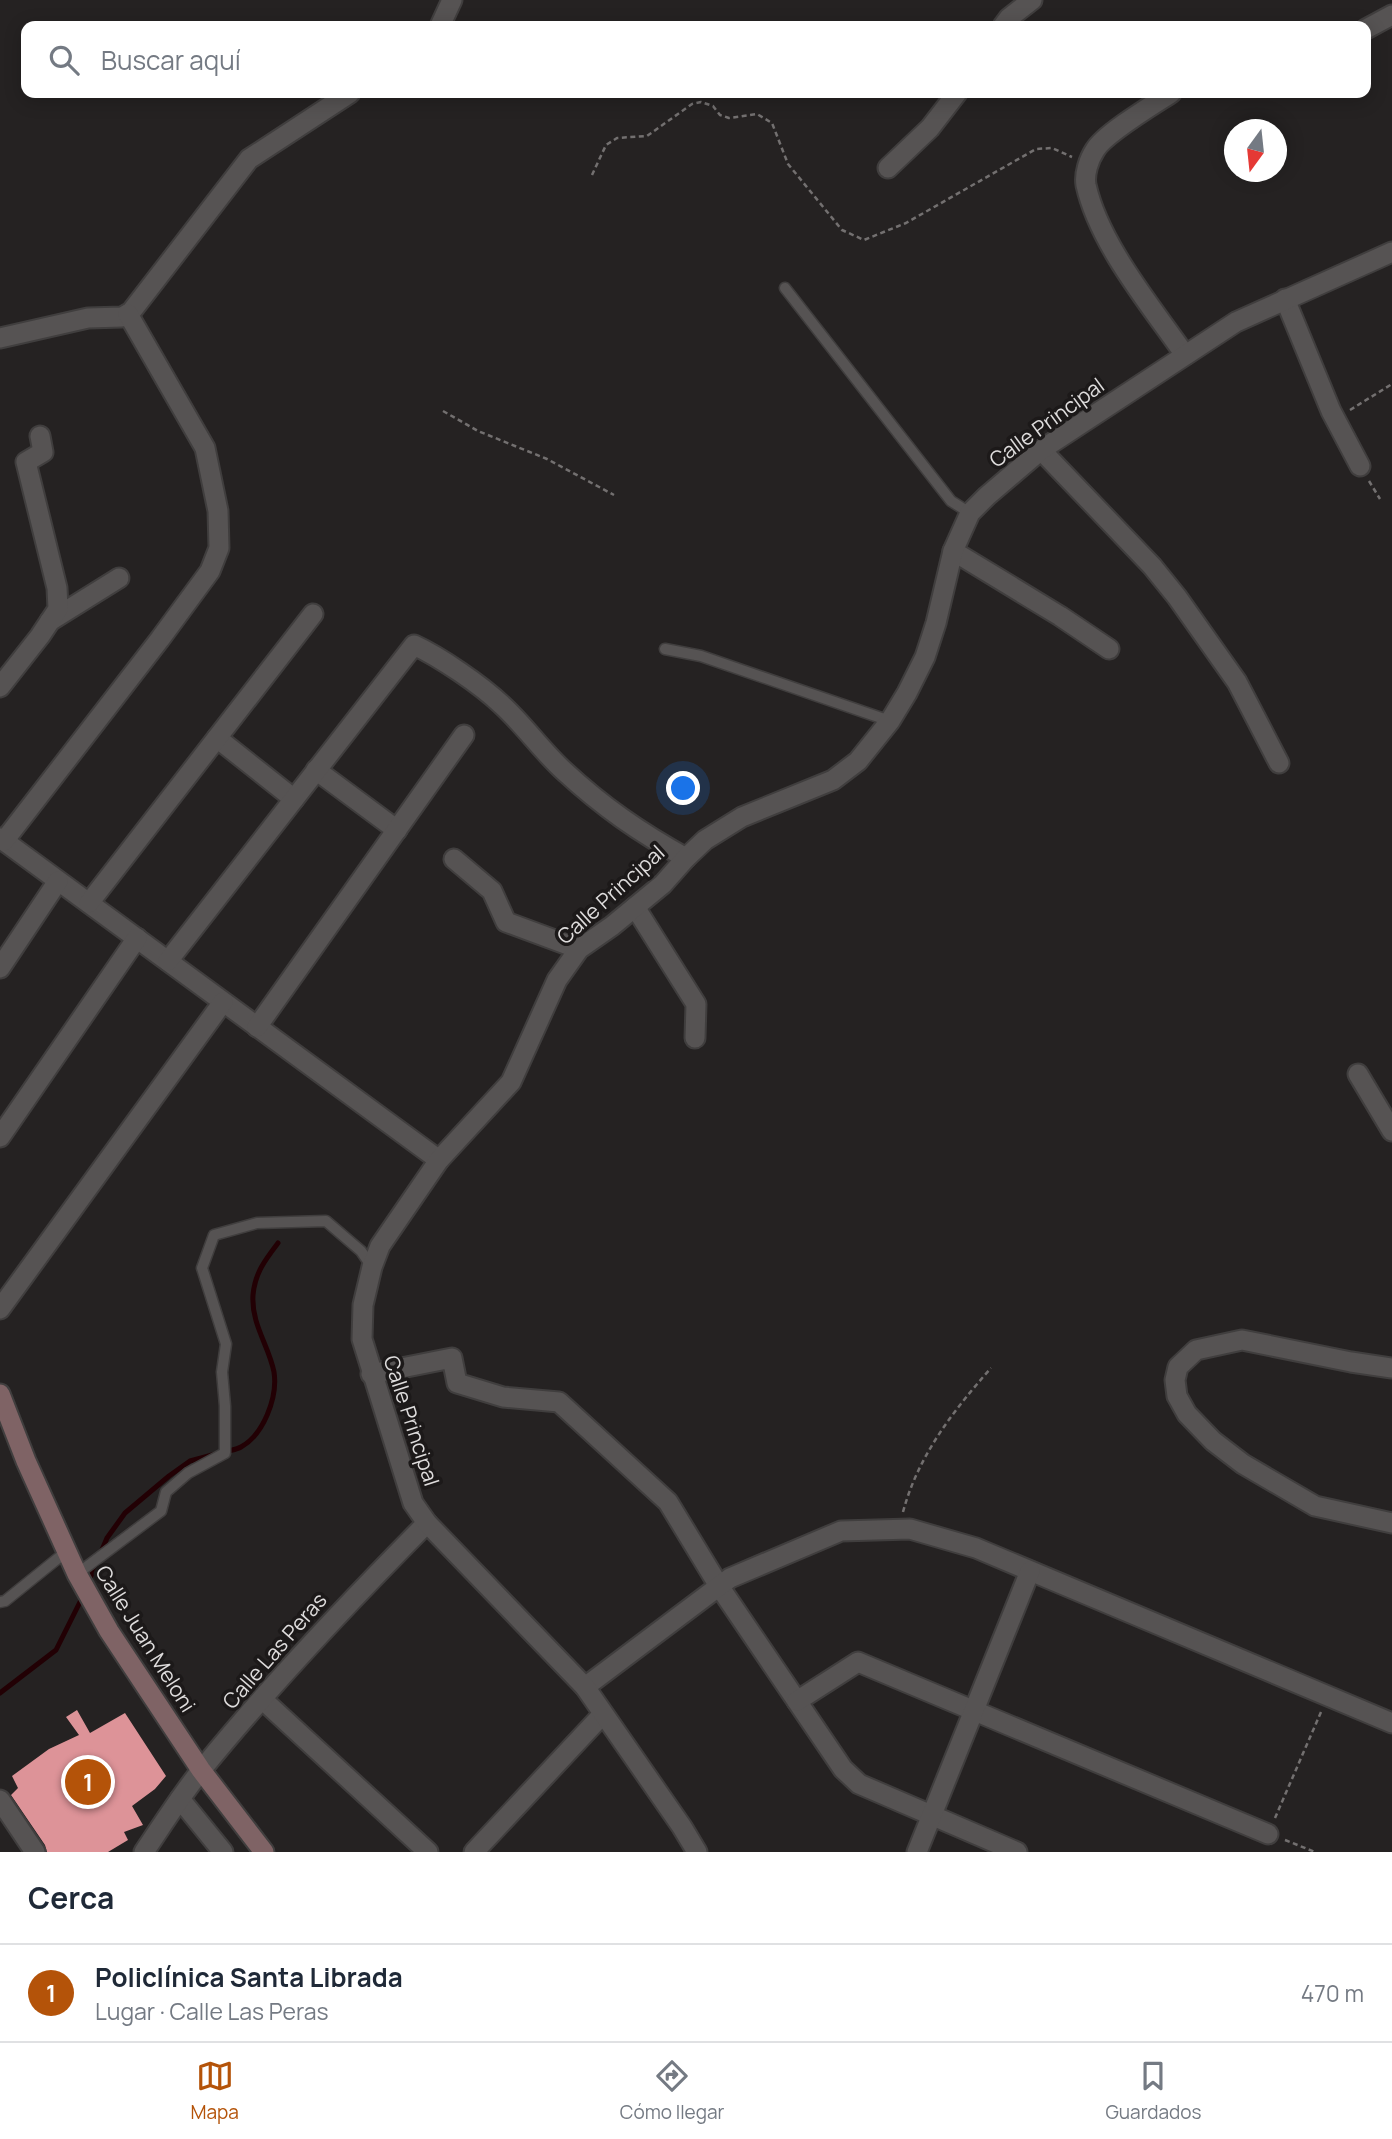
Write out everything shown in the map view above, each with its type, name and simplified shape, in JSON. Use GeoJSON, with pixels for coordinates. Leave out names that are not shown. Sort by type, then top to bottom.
{"type":"FeatureCollection","features":[{"type":"Feature","properties":{"kind":"main road","name":"Calle Juan Meloni"},"geometry":{"type":"LineString","coordinates":[[0,1394],[26,1461],[67,1551],[82,1572],[104,1622],[201,1770],[264,1852]]}},
{"type":"Feature","properties":{"kind":"street"},"geometry":{"type":"LineString","coordinates":[[442,21],[452,0]]}},
{"type":"Feature","properties":{"kind":"street"},"geometry":{"type":"LineString","coordinates":[[1007,21],[1032,0]]}},
{"type":"Feature","properties":{"kind":"street"},"geometry":{"type":"LineString","coordinates":[[1371,26],[1392,15]]}},
{"type":"Feature","properties":{"kind":"street"},"geometry":{"type":"LineString","coordinates":[[0,338],[89,318],[122,317],[128,314],[249,159],[342,98]]}},
{"type":"Feature","properties":{"kind":"street"},"geometry":{"type":"LineString","coordinates":[[888,168],[930,128],[953,98]]}},
{"type":"Feature","properties":{"kind":"street"},"geometry":{"type":"LineString","coordinates":[[1163,98],[1096,147],[1088,164],[1086,183],[1101,229],[1185,355]]}},
{"type":"Feature","properties":{"kind":"street","name":"Calle Principal"},"geometry":{"type":"LineString","coordinates":[[697,1852],[585,1687],[427,1523],[413,1503],[362,1339],[363,1305],[380,1246],[439,1160],[511,1082],[557,980],[579,950],[663,884],[705,839],[742,817],[833,780],[858,761],[890,721],[925,657],[953,551],[970,513],[987,496],[1041,450],[1236,322],[1392,252]]}},
{"type":"Feature","properties":{"kind":"street"},"geometry":{"type":"LineString","coordinates":[[1285,299],[1335,421],[1360,466]]}},
{"type":"Feature","properties":{"kind":"street"},"geometry":{"type":"LineString","coordinates":[[128,314],[205,447],[218,511],[219,548],[210,571],[167,630],[2,840],[439,1160]]}},
{"type":"Feature","properties":{"kind":"street"},"geometry":{"type":"LineString","coordinates":[[0,687],[58,609],[57,588],[26,462],[43,452],[40,436]]}},
{"type":"Feature","properties":{"kind":"street"},"geometry":{"type":"LineString","coordinates":[[1041,450],[1152,566],[1177,597],[1237,682],[1279,763]]}},
{"type":"Feature","properties":{"kind":"street"},"geometry":{"type":"LineString","coordinates":[[953,551],[1109,649]]}},
{"type":"Feature","properties":{"kind":"street"},"geometry":{"type":"LineString","coordinates":[[50,622],[119,578]]}},
{"type":"Feature","properties":{"kind":"street"},"geometry":{"type":"LineString","coordinates":[[89,903],[313,614]]}},
{"type":"Feature","properties":{"kind":"street"},"geometry":{"type":"LineString","coordinates":[[168,961],[414,645],[431,653],[501,704],[563,770],[602,805],[637,831],[686,858]]}},
{"type":"Feature","properties":{"kind":"street"},"geometry":{"type":"LineString","coordinates":[[257,1027],[464,735]]}},
{"type":"Feature","properties":{"kind":"street"},"geometry":{"type":"LineString","coordinates":[[217,738],[294,799]]}},
{"type":"Feature","properties":{"kind":"street"},"geometry":{"type":"LineString","coordinates":[[316,770],[397,830]]}},
{"type":"Feature","properties":{"kind":"street"},"geometry":{"type":"LineString","coordinates":[[454,859],[492,891],[506,922],[579,950]]}},
{"type":"Feature","properties":{"kind":"street"},"geometry":{"type":"LineString","coordinates":[[0,968],[58,881]]}},
{"type":"Feature","properties":{"kind":"street"},"geometry":{"type":"LineString","coordinates":[[635,907],[696,1004],[695,1038]]}},
{"type":"Feature","properties":{"kind":"street"},"geometry":{"type":"LineString","coordinates":[[0,1137],[137,939]]}},
{"type":"Feature","properties":{"kind":"street"},"geometry":{"type":"LineString","coordinates":[[0,1309],[223,1002]]}},
{"type":"Feature","properties":{"kind":"street"},"geometry":{"type":"LineString","coordinates":[[1358,1074],[1392,1131]]}},
{"type":"Feature","properties":{"kind":"street"},"geometry":{"type":"LineString","coordinates":[[1392,1368],[1242,1340],[1196,1350],[1178,1367],[1175,1380],[1177,1396],[1187,1414],[1213,1441],[1242,1464],[1315,1506],[1392,1523]]}},
{"type":"Feature","properties":{"kind":"street"},"geometry":{"type":"LineString","coordinates":[[371,1374],[453,1359],[457,1383],[503,1397],[559,1402],[668,1502],[719,1586],[843,1769],[859,1784],[1017,1852]]}},
{"type":"Feature","properties":{"kind":"street","name":"Calle Las Peras"},"geometry":{"type":"LineString","coordinates":[[144,1852],[201,1770],[262,1699],[342,1609],[427,1523]]}},
{"type":"Feature","properties":{"kind":"street"},"geometry":{"type":"LineString","coordinates":[[585,1687],[730,1578],[841,1531],[910,1528],[976,1548],[1392,1723]]}},
{"type":"Feature","properties":{"kind":"street"},"geometry":{"type":"LineString","coordinates":[[917,1852],[1030,1571]]}},
{"type":"Feature","properties":{"kind":"street"},"geometry":{"type":"LineString","coordinates":[[797,1702],[858,1662],[1268,1834]]}},
{"type":"Feature","properties":{"kind":"street"},"geometry":{"type":"LineString","coordinates":[[262,1699],[428,1852]]}},
{"type":"Feature","properties":{"kind":"street"},"geometry":{"type":"LineString","coordinates":[[474,1852],[603,1714]]}},
{"type":"Feature","properties":{"kind":"street"},"geometry":{"type":"LineString","coordinates":[[180,1799],[223,1852]]}},
{"type":"Feature","properties":{"kind":"street"},"geometry":{"type":"LineString","coordinates":[[0,1800],[35,1852]]}},
{"type":"Feature","properties":{"kind":"lane"},"geometry":{"type":"LineString","coordinates":[[785,288],[951,501],[970,513]]}},
{"type":"Feature","properties":{"kind":"lane"},"geometry":{"type":"LineString","coordinates":[[665,649],[701,656],[890,721]]}},
{"type":"Feature","properties":{"kind":"lane"},"geometry":{"type":"LineString","coordinates":[[82,1572],[161,1511],[166,1492],[188,1472],[225,1451],[222,1373],[226,1344],[202,1268],[214,1236],[257,1223],[326,1221],[361,1251],[372,1267]]}},
{"type":"Feature","properties":{"kind":"lane"},"geometry":{"type":"LineString","coordinates":[[0,1602],[5,1601],[67,1551]]}},
{"type":"Feature","properties":{"kind":"path"},"geometry":{"type":"LineString","coordinates":[[592,175],[606,145],[617,138],[647,136],[692,104],[701,102],[712,106],[720,115],[729,118],[757,114],[772,123],[788,164],[842,230],[864,240],[906,223],[1036,149],[1052,148],[1088,164]]}},
{"type":"Feature","properties":{"kind":"path"},"geometry":{"type":"LineString","coordinates":[[1335,421],[1372,394],[1392,384]]}},
{"type":"Feature","properties":{"kind":"path"},"geometry":{"type":"LineString","coordinates":[[443,411],[478,431],[547,459],[614,495]]}},
{"type":"Feature","properties":{"kind":"path"},"geometry":{"type":"LineString","coordinates":[[1360,466],[1380,499]]}},
{"type":"Feature","properties":{"kind":"path"},"geometry":{"type":"LineString","coordinates":[[899,1529],[910,1488],[928,1450],[965,1397],[991,1368]]}},
{"type":"Feature","properties":{"kind":"path"},"geometry":{"type":"LineString","coordinates":[[1314,1852],[1268,1834],[1328,1696]]}},
{"type":"Feature","properties":{"kind":"building"},"geometry":{"type":"Polygon","coordinates":[[[77,1710],[90,1733],[125,1713],[166,1776],[155,1789],[132,1806],[143,1825],[124,1832],[128,1840],[108,1852],[47,1852],[11,1795],[18,1788],[12,1776],[49,1749],[79,1735],[66,1717],[77,1710]]]}},
{"type":"Feature","properties":{"kind":"waterway"},"geometry":{"type":"LineString","coordinates":[[225,1452],[239,1448],[256,1434],[267,1415],[274,1393],[272,1362],[257,1325],[253,1295],[258,1273],[278,1243]]}},
{"type":"Feature","properties":{"kind":"waterway"},"geometry":{"type":"LineString","coordinates":[[88,1583],[107,1538],[125,1513],[190,1461],[216,1454]]}},
{"type":"Feature","properties":{"kind":"waterway"},"geometry":{"type":"LineString","coordinates":[[0,1693],[56,1650],[83,1596]]}},
{"type":"Feature","properties":{"kind":"place","name":"Policlínica Santa Librada"},"geometry":{"type":"Point","coordinates":[88,1782]}}]}
